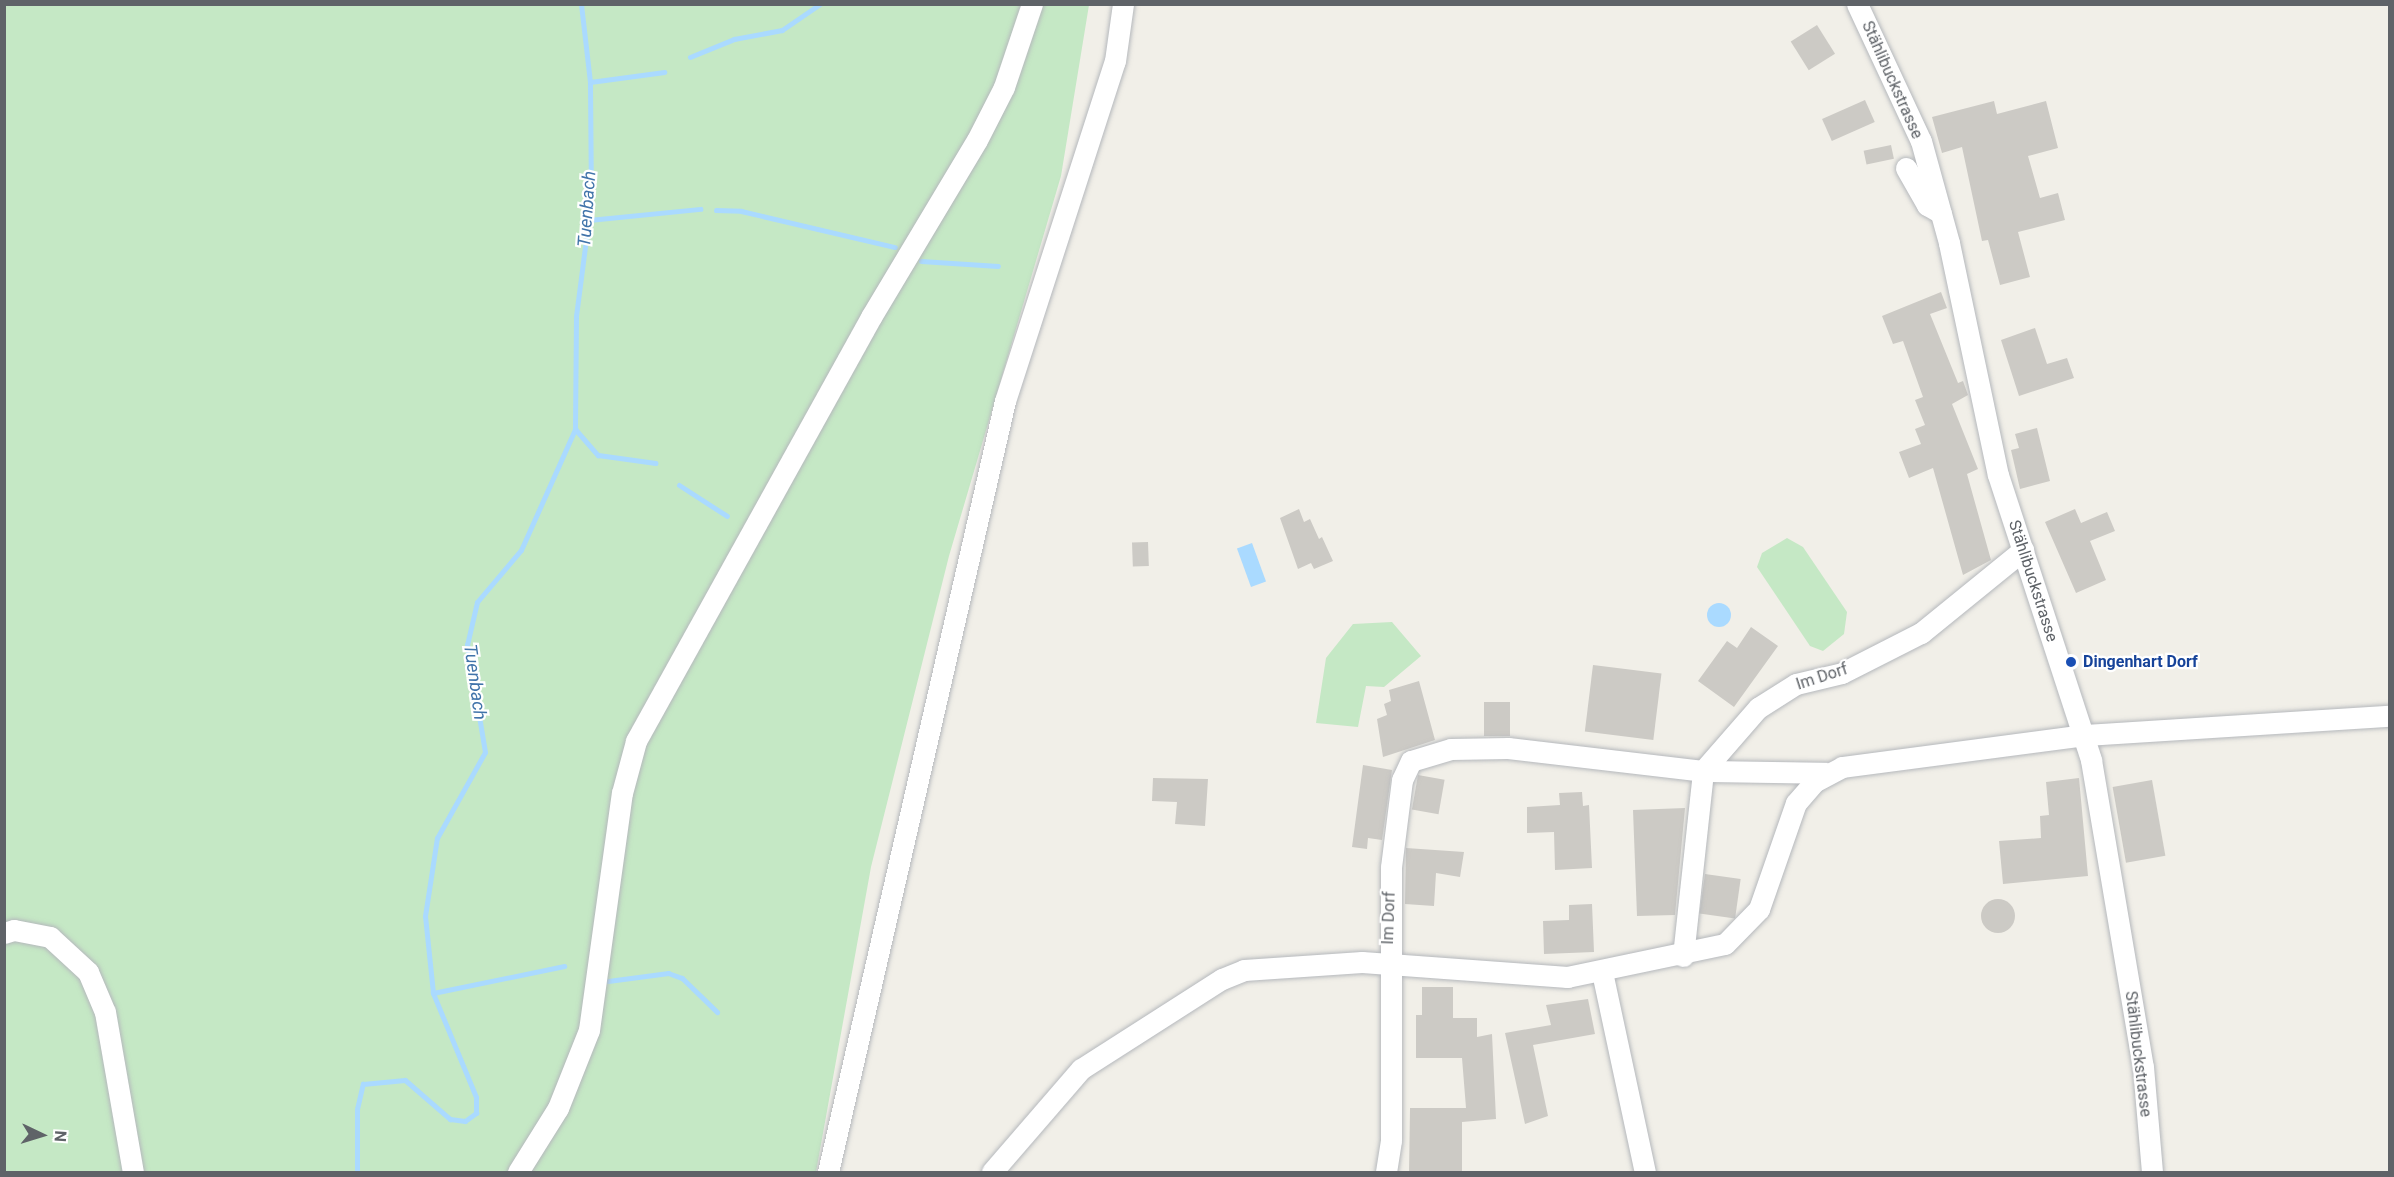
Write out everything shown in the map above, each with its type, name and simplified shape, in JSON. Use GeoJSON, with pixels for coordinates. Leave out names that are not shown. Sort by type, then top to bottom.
{"type":"FeatureCollection","features":[{"type":"Feature","properties":{"kind":"street"},"geometry":{"type":"LineString","coordinates":[[518,1173],[558,1108],[589,1030],[622,793],[636,741],[871,318],[977,140],[1004,87],[1032,4]]}},
{"type":"Feature","properties":{"kind":"street"},"geometry":{"type":"LineString","coordinates":[[828,1173],[1005,401],[1115,60],[1123,4]]}},
{"type":"Feature","properties":{"kind":"street","name":"Stählibuckstrasse"},"geometry":{"type":"LineString","coordinates":[[1857,4],[1913,119],[1941,213],[1987,428],[2023,550],[2084,735],[2143,1067],[2152,1173]]}},
{"type":"Feature","properties":{"kind":"street"},"geometry":{"type":"LineString","coordinates":[[1906,168],[1927,205],[1941,213]]}},
{"type":"Feature","properties":{"kind":"street","name":"Im Dorf"},"geometry":{"type":"LineString","coordinates":[[1826,773],[1796,803],[1750,923],[1725,944],[1683,956],[1602,972],[1519,977],[1388,963],[1391,867],[1402,780],[1411,761],[1451,749],[1508,748],[1703,771],[1758,708],[1796,684],[1842,673],[1921,633],[2023,550]]}},
{"type":"Feature","properties":{"kind":"street"},"geometry":{"type":"LineString","coordinates":[[1683,956],[1703,771],[1826,773],[2084,735],[2390,716]]}},
{"type":"Feature","properties":{"kind":"street"},"geometry":{"type":"LineString","coordinates":[[4,933],[14,930],[50,937],[88,972],[105,1012],[133,1173]]}},
{"type":"Feature","properties":{"kind":"street"},"geometry":{"type":"LineString","coordinates":[[992,1173],[1081,1069],[1222,979],[1268,965],[1388,963],[1391,1091],[1386,1173]]}},
{"type":"Feature","properties":{"kind":"street"},"geometry":{"type":"LineString","coordinates":[[1602,972],[1645,1173]]}},
{"type":"Feature","properties":{"kind":"green space"},"geometry":{"type":"Polygon","coordinates":[[[5,5],[1089,5],[1061,176],[949,556],[871,867],[816,1172],[5,1172],[5,5]]]}},
{"type":"Feature","properties":{"kind":"green space"},"geometry":{"type":"Polygon","coordinates":[[[1787,538],[1803,547],[1847,612],[1844,634],[1823,651],[1810,646],[1757,567],[1762,553],[1787,538]]]}},
{"type":"Feature","properties":{"kind":"green space"},"geometry":{"type":"Polygon","coordinates":[[[1392,622],[1421,656],[1384,687],[1366,686],[1358,727],[1316,723],[1326,658],[1353,624],[1392,622]]]}},
{"type":"Feature","properties":{"kind":"water"},"geometry":{"type":"Polygon","coordinates":[[[1252,543],[1266,582],[1251,587],[1237,548],[1252,543]]]}},
{"type":"Feature","properties":{"kind":"water"},"geometry":{"type":"Polygon","coordinates":[[[1719,603],[1728,606],[1731,615],[1728,624],[1719,627],[1710,624],[1707,615],[1710,606],[1719,603]]]}},
{"type":"Feature","properties":{"kind":"building"},"geometry":{"type":"Polygon","coordinates":[[[1817,25],[1835,54],[1809,70],[1791,41],[1817,25]]]}},
{"type":"Feature","properties":{"kind":"building"},"geometry":{"type":"Polygon","coordinates":[[[1865,100],[1875,122],[1832,141],[1822,119],[1865,100]]]}},
{"type":"Feature","properties":{"kind":"building"},"geometry":{"type":"Polygon","coordinates":[[[1994,101],[1997,114],[2046,101],[2058,148],[2028,156],[2040,198],[2058,193],[2065,220],[2018,232],[2030,277],[2000,285],[1988,240],[1982,241],[1962,147],[1942,153],[1932,117],[1994,101]]]}},
{"type":"Feature","properties":{"kind":"building"},"geometry":{"type":"Polygon","coordinates":[[[1891,145],[1894,159],[1867,165],[1864,151],[1891,145]]]}},
{"type":"Feature","properties":{"kind":"building"},"geometry":{"type":"Polygon","coordinates":[[[1941,292],[1947,308],[1930,314],[1958,383],[1963,381],[1968,395],[1952,404],[1978,469],[1967,474],[1991,560],[1963,575],[1933,468],[1909,478],[1899,452],[1921,444],[1915,429],[1925,425],[1915,400],[1923,397],[1903,341],[1893,344],[1882,316],[1941,292]]]}},
{"type":"Feature","properties":{"kind":"building"},"geometry":{"type":"Polygon","coordinates":[[[2035,328],[2047,364],[2067,358],[2074,378],[2019,396],[2001,340],[2035,328]]]}},
{"type":"Feature","properties":{"kind":"building"},"geometry":{"type":"Polygon","coordinates":[[[2037,428],[2050,481],[2020,489],[2011,450],[2019,448],[2015,434],[2037,428]]]}},
{"type":"Feature","properties":{"kind":"building"},"geometry":{"type":"Polygon","coordinates":[[[1299,509],[1304,522],[1310,519],[1319,539],[1322,537],[1333,561],[1314,569],[1311,563],[1298,569],[1280,518],[1299,509]]]}},
{"type":"Feature","properties":{"kind":"building"},"geometry":{"type":"Polygon","coordinates":[[[2075,509],[2081,523],[2107,512],[2115,531],[2090,541],[2106,580],[2076,593],[2045,522],[2075,509]]]}},
{"type":"Feature","properties":{"kind":"building"},"geometry":{"type":"Polygon","coordinates":[[[1148,542],[1149,566],[1133,567],[1132,543],[1148,542]]]}},
{"type":"Feature","properties":{"kind":"building"},"geometry":{"type":"Polygon","coordinates":[[[1751,627],[1778,646],[1734,707],[1698,681],[1727,641],[1737,648],[1751,627]]]}},
{"type":"Feature","properties":{"kind":"building"},"geometry":{"type":"Polygon","coordinates":[[[1593,665],[1661,673],[1653,740],[1585,732],[1593,665]]]}},
{"type":"Feature","properties":{"kind":"building"},"geometry":{"type":"Polygon","coordinates":[[[1419,681],[1435,740],[1383,757],[1377,719],[1387,715],[1384,704],[1391,701],[1389,690],[1419,681]]]}},
{"type":"Feature","properties":{"kind":"building"},"geometry":{"type":"Polygon","coordinates":[[[1484,702],[1510,702],[1510,736],[1484,736],[1484,702]]]}},
{"type":"Feature","properties":{"kind":"building"},"geometry":{"type":"Polygon","coordinates":[[[1363,765],[1392,770],[1382,840],[1368,838],[1367,849],[1352,847],[1363,765]]]}},
{"type":"Feature","properties":{"kind":"building"},"geometry":{"type":"Polygon","coordinates":[[[1418,775],[1445,780],[1439,814],[1412,809],[1418,775]]]}},
{"type":"Feature","properties":{"kind":"building"},"geometry":{"type":"Polygon","coordinates":[[[1153,778],[1208,779],[1205,826],[1175,824],[1177,802],[1152,801],[1153,778]]]}},
{"type":"Feature","properties":{"kind":"building"},"geometry":{"type":"Polygon","coordinates":[[[2079,778],[2088,876],[2003,884],[1999,841],[2041,838],[2040,816],[2049,815],[2046,782],[2079,778]]]}},
{"type":"Feature","properties":{"kind":"building"},"geometry":{"type":"Polygon","coordinates":[[[2152,780],[2165,856],[2126,863],[2113,787],[2152,780]]]}},
{"type":"Feature","properties":{"kind":"building"},"geometry":{"type":"Polygon","coordinates":[[[1582,792],[1583,806],[1589,805],[1592,868],[1555,870],[1554,832],[1527,833],[1527,807],[1560,805],[1559,793],[1582,792]]]}},
{"type":"Feature","properties":{"kind":"building"},"geometry":{"type":"Polygon","coordinates":[[[1685,808],[1675,915],[1637,916],[1633,810],[1685,808]]]}},
{"type":"Feature","properties":{"kind":"building"},"geometry":{"type":"Polygon","coordinates":[[[1406,848],[1464,852],[1460,877],[1436,873],[1434,906],[1405,904],[1406,848]]]}},
{"type":"Feature","properties":{"kind":"building"},"geometry":{"type":"Polygon","coordinates":[[[1705,874],[1741,879],[1735,919],[1699,914],[1705,874]]]}},
{"type":"Feature","properties":{"kind":"building"},"geometry":{"type":"Polygon","coordinates":[[[1998,899],[2010,904],[2015,916],[2010,928],[1998,933],[1986,928],[1981,916],[1986,904],[1998,899]]]}},
{"type":"Feature","properties":{"kind":"building"},"geometry":{"type":"Polygon","coordinates":[[[1592,904],[1594,952],[1544,954],[1543,921],[1569,920],[1569,905],[1592,904]]]}},
{"type":"Feature","properties":{"kind":"building"},"geometry":{"type":"Polygon","coordinates":[[[1422,987],[1453,987],[1453,1018],[1477,1018],[1477,1037],[1492,1034],[1496,1119],[1462,1122],[1462,1173],[1409,1173],[1410,1108],[1466,1108],[1462,1058],[1416,1058],[1416,1015],[1422,1015],[1422,987]]]}},
{"type":"Feature","properties":{"kind":"building"},"geometry":{"type":"Polygon","coordinates":[[[1588,999],[1595,1034],[1533,1045],[1548,1116],[1525,1124],[1505,1033],[1551,1025],[1546,1005],[1588,999]]]}},
{"type":"Feature","properties":{"kind":"waterway","name":"Tuenbach"},"geometry":{"type":"LineString","coordinates":[[357,1172],[357,1109],[363,1084],[405,1080],[450,1119],[465,1121],[476,1113],[476,1097],[433,993],[425,916],[437,838],[485,752],[467,645],[477,602],[521,550],[575,429],[576,316],[591,201],[590,82],[581,4]]}},
{"type":"Feature","properties":{"kind":"waterway"},"geometry":{"type":"LineString","coordinates":[[690,57],[734,39],[782,30],[820,4]]}},
{"type":"Feature","properties":{"kind":"waterway"},"geometry":{"type":"LineString","coordinates":[[590,82],[664,72]]}},
{"type":"Feature","properties":{"kind":"waterway"},"geometry":{"type":"LineString","coordinates":[[589,220],[700,209]]}},
{"type":"Feature","properties":{"kind":"waterway"},"geometry":{"type":"LineString","coordinates":[[716,210],[741,211],[895,247]]}},
{"type":"Feature","properties":{"kind":"waterway"},"geometry":{"type":"LineString","coordinates":[[921,261],[998,266]]}},
{"type":"Feature","properties":{"kind":"waterway"},"geometry":{"type":"LineString","coordinates":[[575,429],[598,455],[655,463]]}},
{"type":"Feature","properties":{"kind":"waterway"},"geometry":{"type":"LineString","coordinates":[[679,485],[727,516]]}},
{"type":"Feature","properties":{"kind":"waterway"},"geometry":{"type":"LineString","coordinates":[[433,993],[564,966]]}},
{"type":"Feature","properties":{"kind":"waterway"},"geometry":{"type":"LineString","coordinates":[[608,981],[668,973],[682,978],[717,1012]]}},
{"type":"Feature","properties":{"kind":"place","name":"Dingenhart Dorf"},"geometry":{"type":"Point","coordinates":[2071,662]}}]}
